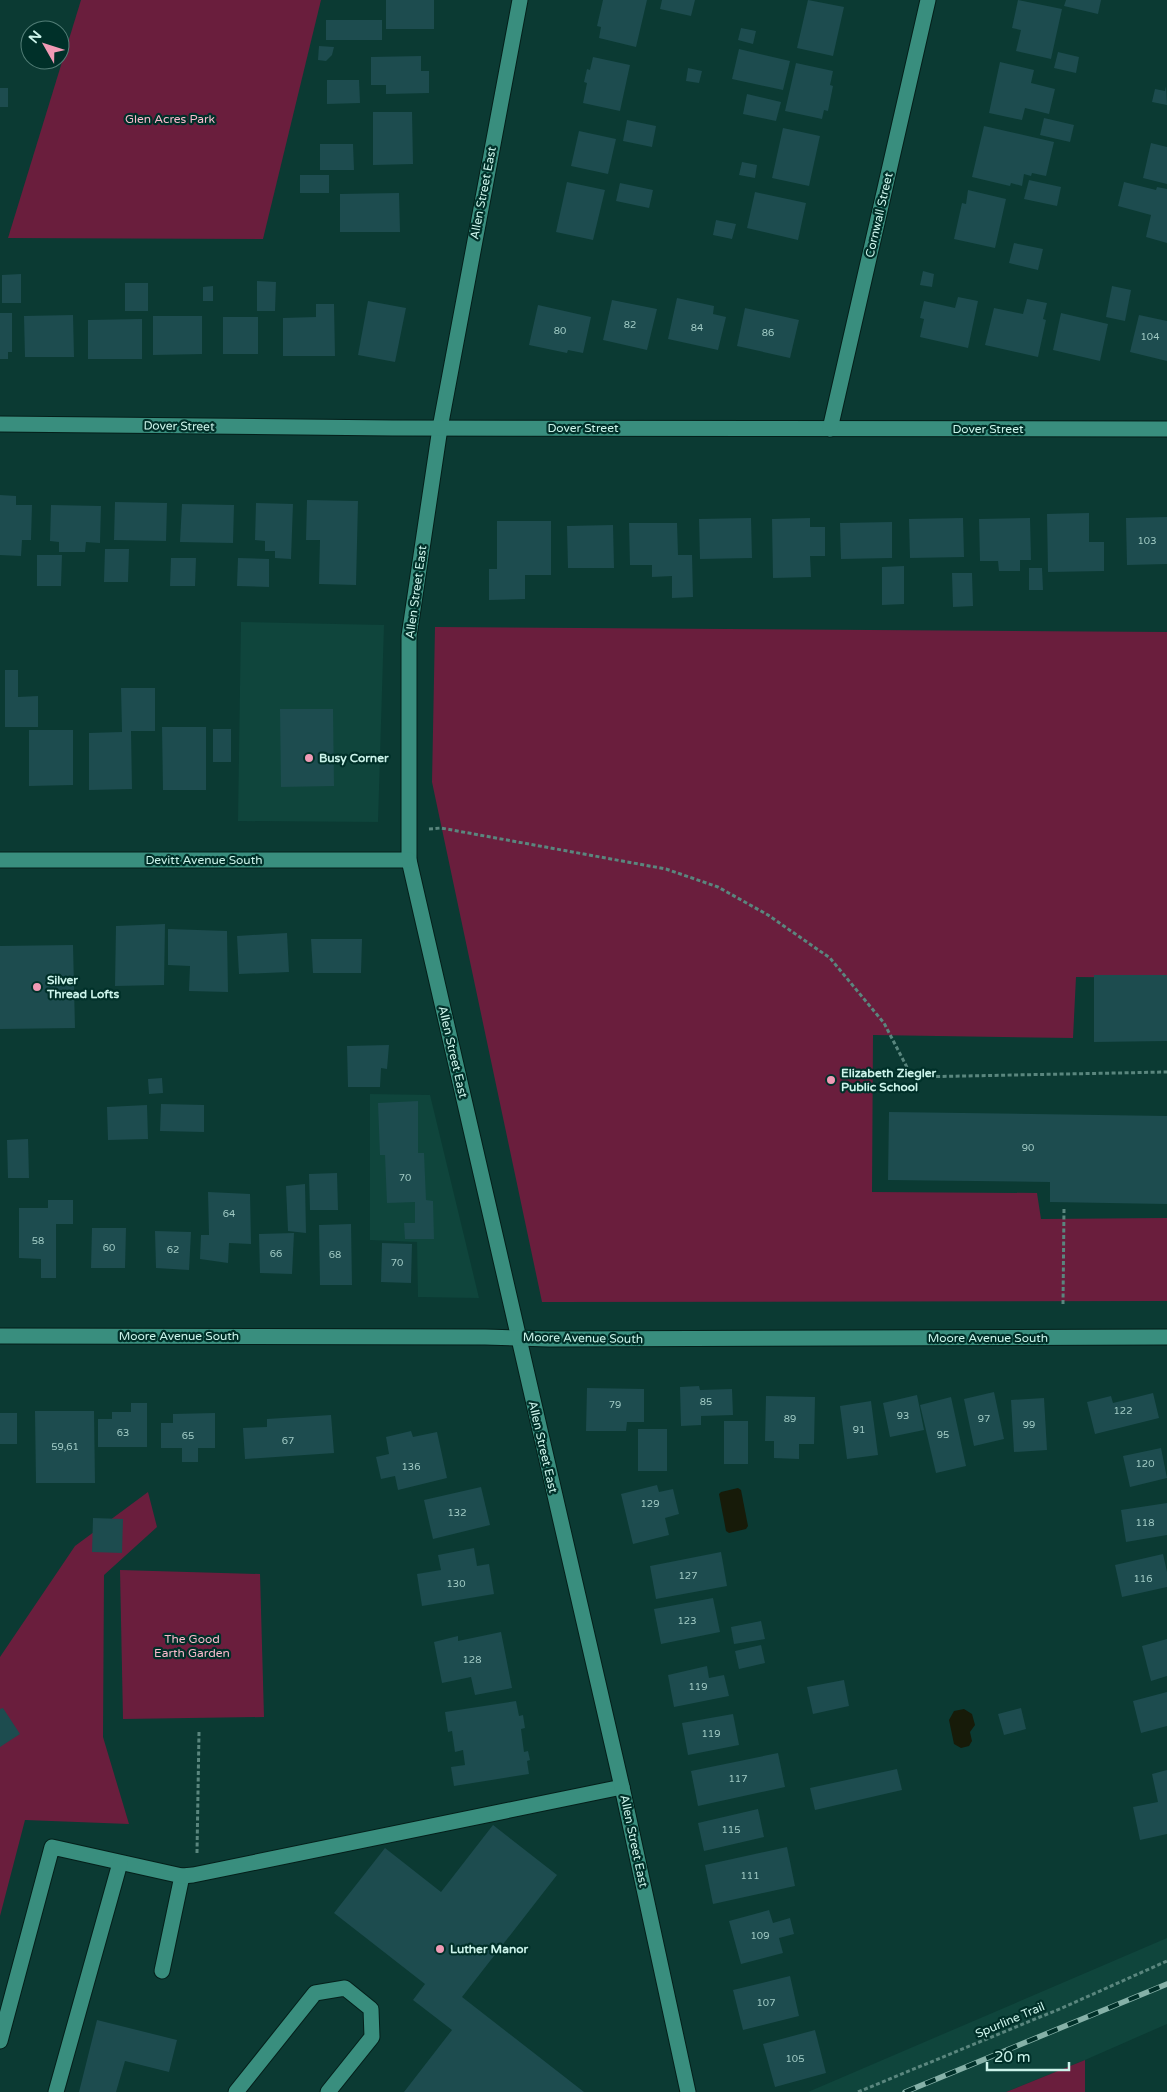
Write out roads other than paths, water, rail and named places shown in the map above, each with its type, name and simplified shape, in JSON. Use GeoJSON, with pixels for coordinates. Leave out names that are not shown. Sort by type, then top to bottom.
{"type":"FeatureCollection","features":[{"type":"Feature","properties":{"kind":"street","name":"Allen Street East"},"geometry":{"type":"LineString","coordinates":[[520,0],[440,428],[409,636],[409,860],[622,1787],[688,2092]]}},
{"type":"Feature","properties":{"kind":"street","name":"Cornwall Street"},"geometry":{"type":"LineString","coordinates":[[830,430],[928,0]]}},
{"type":"Feature","properties":{"kind":"street","name":"Dover Street"},"geometry":{"type":"LineString","coordinates":[[0,424],[830,430],[1167,429]]}},
{"type":"Feature","properties":{"kind":"street","name":"Devitt Avenue South"},"geometry":{"type":"LineString","coordinates":[[0,860],[409,860]]}},
{"type":"Feature","properties":{"kind":"street","name":"Moore Avenue South"},"geometry":{"type":"LineString","coordinates":[[0,1336],[549,1339],[1167,1337]]}},
{"type":"Feature","properties":{"kind":"street"},"geometry":{"type":"LineString","coordinates":[[0,2041],[52,1847],[120,1863],[187,1875],[622,1787]]}},
{"type":"Feature","properties":{"kind":"street"},"geometry":{"type":"LineString","coordinates":[[56,2092],[120,1863]]}},
{"type":"Feature","properties":{"kind":"street"},"geometry":{"type":"LineString","coordinates":[[162,1971],[187,1875]]}},
{"type":"Feature","properties":{"kind":"street"},"geometry":{"type":"LineString","coordinates":[[236,2092],[316,1994],[345,1988],[371,2009],[372,2037],[328,2092]]}},
{"type":"Feature","properties":{"kind":"railway"},"geometry":{"type":"LineString","coordinates":[[905,2092],[1167,1984]]}},
{"type":"Feature","properties":{"kind":"place","name":"Busy Corner"},"geometry":{"type":"Point","coordinates":[309,758]}},
{"type":"Feature","properties":{"kind":"place","name":"Silver Thread Lofts"},"geometry":{"type":"Point","coordinates":[37,987]}},
{"type":"Feature","properties":{"kind":"place","name":"Elizabeth Ziegler Public School"},"geometry":{"type":"Point","coordinates":[831,1080]}},
{"type":"Feature","properties":{"kind":"place","name":"Luther Manor"},"geometry":{"type":"Point","coordinates":[440,1949]}},
{"type":"Feature","properties":{"kind":"park label","name":"Glen Acres Park"},"geometry":{"type":"Point","coordinates":[170,119]}},
{"type":"Feature","properties":{"kind":"park label","name":"The Good Earth Garden"},"geometry":{"type":"Point","coordinates":[192,1646]}}]}
